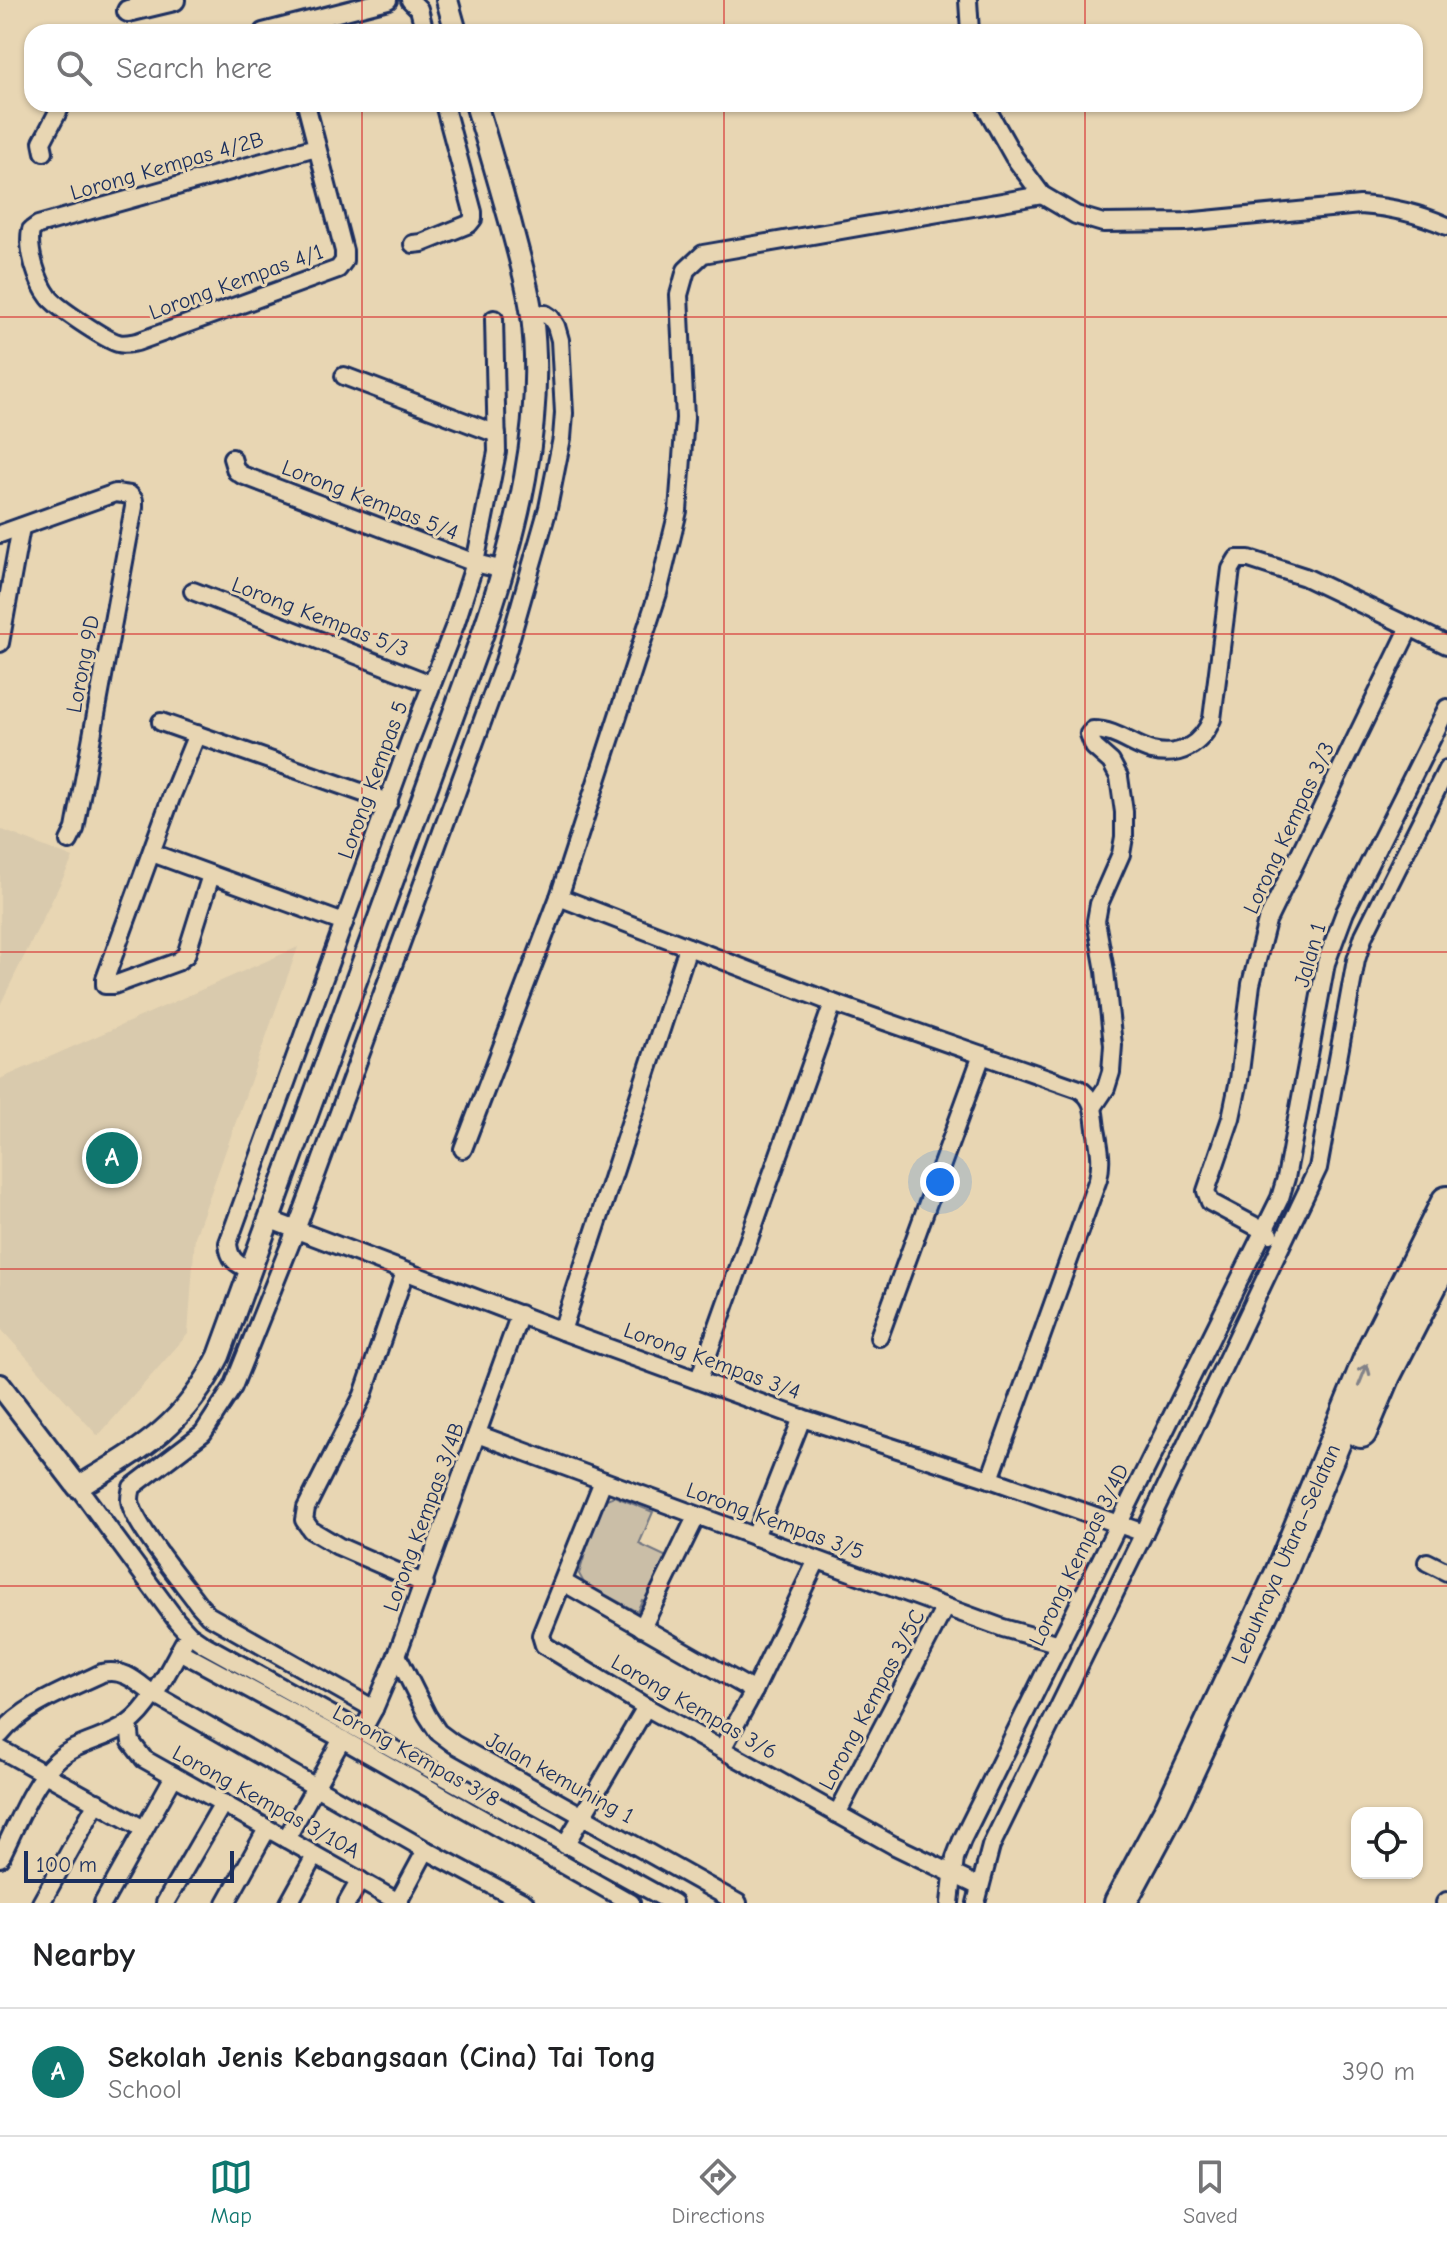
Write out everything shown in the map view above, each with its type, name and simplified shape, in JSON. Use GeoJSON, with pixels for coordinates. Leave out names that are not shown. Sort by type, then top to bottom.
{"type":"FeatureCollection","features":[{"type":"Feature","properties":{"kind":"highway","name":"Lebuhraya Utara–Selatan"},"geometry":{"type":"LineString","coordinates":[[1120,1903],[1171,1808],[1274,1589],[1374,1347],[1447,1202]]}},
{"type":"Feature","properties":{"kind":"highway","name":"Lebuhraya Utara–Selatan"},"geometry":{"type":"LineString","coordinates":[[1142,1903],[1189,1810],[1295,1582],[1385,1375],[1447,1254]]}},
{"type":"Feature","properties":{"kind":"street"},"geometry":{"type":"LineString","coordinates":[[128,11],[174,0]]}},
{"type":"Feature","properties":{"kind":"street"},"geometry":{"type":"LineString","coordinates":[[305,24],[388,0]]}},
{"type":"Feature","properties":{"kind":"street"},"geometry":{"type":"LineString","coordinates":[[410,0],[419,9],[423,24]]}},
{"type":"Feature","properties":{"kind":"street"},"geometry":{"type":"LineString","coordinates":[[447,0],[454,24]]}},
{"type":"Feature","properties":{"kind":"street"},"geometry":{"type":"LineString","coordinates":[[968,0],[970,24]]}},
{"type":"Feature","properties":{"kind":"street"},"geometry":{"type":"LineString","coordinates":[[44,152],[42,142],[58,112]]}},
{"type":"Feature","properties":{"kind":"street","name":"Lorong Kempas 4/1"},"geometry":{"type":"LineString","coordinates":[[45,290],[54,303],[107,338],[129,344],[338,269],[344,261],[344,251],[308,112]]}},
{"type":"Feature","properties":{"kind":"street"},"geometry":{"type":"LineString","coordinates":[[413,244],[469,224],[473,219],[446,112]]}},
{"type":"Feature","properties":{"kind":"street"},"geometry":{"type":"LineString","coordinates":[[78,1487],[141,1449],[174,1422],[193,1400],[219,1356],[504,570],[527,467],[533,421],[532,314],[525,275],[478,112]]}},
{"type":"Feature","properties":{"kind":"street"},"geometry":{"type":"LineString","coordinates":[[989,112],[1014,157],[1042,195],[1076,215],[1103,223],[1185,222],[1360,205],[1388,206],[1418,213],[1447,226]]}},
{"type":"Feature","properties":{"kind":"street","name":"Lorong Kempas 4/2B"},"geometry":{"type":"LineString","coordinates":[[45,290],[30,241],[31,230],[38,225],[316,147]]}},
{"type":"Feature","properties":{"kind":"street"},"geometry":{"type":"LineString","coordinates":[[463,1149],[559,897],[658,593],[678,511],[685,418],[679,295],[686,270],[703,254],[1042,195]]}},
{"type":"Feature","properties":{"kind":"street"},"geometry":{"type":"LineString","coordinates":[[374,1709],[208,1615],[143,1529],[130,1502],[132,1487],[203,1433],[233,1387],[296,1230],[503,665],[548,508],[562,438],[564,413],[560,340],[551,318],[545,314],[532,314]]}},
{"type":"Feature","properties":{"kind":"street","name":"Lorong Kempas 5"},"geometry":{"type":"LineString","coordinates":[[250,1270],[237,1265],[232,1259],[228,1243],[475,563],[495,469],[494,319]]}},
{"type":"Feature","properties":{"kind":"street"},"geometry":{"type":"LineString","coordinates":[[344,376],[497,434]]}},
{"type":"Feature","properties":{"kind":"street","name":"Lorong Kempas 5/4"},"geometry":{"type":"LineString","coordinates":[[232,458],[236,471],[242,475],[475,563],[504,570]]}},
{"type":"Feature","properties":{"kind":"street","name":"Lorong 9D"},"geometry":{"type":"LineString","coordinates":[[21,527],[115,493],[130,495],[134,507],[75,829],[69,841]]}},
{"type":"Feature","properties":{"kind":"street"},"geometry":{"type":"LineString","coordinates":[[0,534],[21,527],[0,643]]}},
{"type":"Feature","properties":{"kind":"street"},"geometry":{"type":"LineString","coordinates":[[1094,1106],[1106,1088],[1111,1072],[1113,1045],[1109,995],[1096,921],[1099,904],[1121,854],[1124,812],[1119,777],[1111,762],[1094,747],[1089,734],[1093,730],[1111,732],[1152,751],[1168,753],[1193,745],[1207,732],[1212,719],[1231,569],[1237,559],[1249,559],[1305,577],[1447,645]]}},
{"type":"Feature","properties":{"kind":"street","name":"Lorong Kempas 5/3"},"geometry":{"type":"LineString","coordinates":[[193,591],[431,684]]}},
{"type":"Feature","properties":{"kind":"street","name":"Lorong Kempas 3/3"},"geometry":{"type":"LineString","coordinates":[[1283,1241],[1210,1202],[1206,1191],[1231,1118],[1251,984],[1267,921],[1410,627]]}},
{"type":"Feature","properties":{"kind":"street","name":"Jalan 1"},"geometry":{"type":"LineString","coordinates":[[1263,1230],[1280,1198],[1286,1178],[1326,963],[1333,941],[1447,708]]}},
{"type":"Feature","properties":{"kind":"street"},"geometry":{"type":"LineString","coordinates":[[161,722],[389,802]]}},
{"type":"Feature","properties":{"kind":"street"},"geometry":{"type":"LineString","coordinates":[[197,734],[172,795],[105,985],[177,962],[186,955],[211,875]]}},
{"type":"Feature","properties":{"kind":"street"},"geometry":{"type":"LineString","coordinates":[[978,1895],[991,1846],[1318,1168],[1356,960],[1364,935],[1447,769]]}},
{"type":"Feature","properties":{"kind":"street"},"geometry":{"type":"LineString","coordinates":[[152,853],[344,923]]}},
{"type":"Feature","properties":{"kind":"street"},"geometry":{"type":"LineString","coordinates":[[559,897],[833,1003],[1087,1094],[1094,1106],[1101,1148],[1098,1179],[990,1479]]}},
{"type":"Feature","properties":{"kind":"street"},"geometry":{"type":"LineString","coordinates":[[562,1331],[688,947]]}},
{"type":"Feature","properties":{"kind":"street"},"geometry":{"type":"LineString","coordinates":[[699,1379],[833,1003]]}},
{"type":"Feature","properties":{"kind":"street"},"geometry":{"type":"LineString","coordinates":[[879,1337],[982,1055]]}},
{"type":"Feature","properties":{"kind":"street","name":"Lorong Kempas 3/4"},"geometry":{"type":"LineString","coordinates":[[268,1219],[802,1418],[1144,1533]]}},
{"type":"Feature","properties":{"kind":"street","name":"Lorong Kempas 3/4D"},"geometry":{"type":"LineString","coordinates":[[950,1903],[955,1858],[962,1840],[1263,1230]]}},
{"type":"Feature","properties":{"kind":"street"},"geometry":{"type":"LineString","coordinates":[[405,1272],[363,1395],[306,1508],[304,1520],[311,1530],[338,1546],[425,1584]]}},
{"type":"Feature","properties":{"kind":"street","name":"Lorong Kempas 3/4B"},"geometry":{"type":"LineString","coordinates":[[362,1731],[425,1584],[520,1314]]}},
{"type":"Feature","properties":{"kind":"street"},"geometry":{"type":"LineString","coordinates":[[0,1385],[189,1634],[673,1903]]}},
{"type":"Feature","properties":{"kind":"street"},"geometry":{"type":"LineString","coordinates":[[755,1537],[802,1418]]}},
{"type":"Feature","properties":{"kind":"street","name":"Lorong Kempas 3/5"},"geometry":{"type":"LineString","coordinates":[[477,1434],[1003,1628],[1060,1644]]}},
{"type":"Feature","properties":{"kind":"street","name":"Lorong Kempas 3/6"},"geometry":{"type":"LineString","coordinates":[[603,1481],[541,1635],[542,1642],[646,1707],[893,1845],[954,1874],[978,1895]]}},
{"type":"Feature","properties":{"kind":"street"},"geometry":{"type":"LineString","coordinates":[[642,1628],[696,1517]]}},
{"type":"Feature","properties":{"kind":"street"},"geometry":{"type":"LineString","coordinates":[[722,1749],[754,1691],[817,1560]]}},
{"type":"Feature","properties":{"kind":"street"},"geometry":{"type":"LineString","coordinates":[[1427,1562],[1447,1572]]}},
{"type":"Feature","properties":{"kind":"street"},"geometry":{"type":"LineString","coordinates":[[563,1582],[754,1691]]}},
{"type":"Feature","properties":{"kind":"street","name":"Lorong Kempas 3/5C"},"geometry":{"type":"LineString","coordinates":[[837,1814],[945,1607]]}},
{"type":"Feature","properties":{"kind":"street"},"geometry":{"type":"LineString","coordinates":[[0,1858],[44,1773],[68,1751],[122,1728],[145,1707],[189,1634]]}},
{"type":"Feature","properties":{"kind":"street","name":"Lorong Kempas 3/8"},"geometry":{"type":"LineString","coordinates":[[179,1651],[342,1739],[620,1900]]}},
{"type":"Feature","properties":{"kind":"street","name":"Jalan kemuning 1"},"geometry":{"type":"LineString","coordinates":[[397,1655],[427,1715],[438,1732],[454,1744],[738,1903]]}},
{"type":"Feature","properties":{"kind":"street"},"geometry":{"type":"LineString","coordinates":[[0,1735],[15,1719],[37,1705],[102,1673],[113,1670],[124,1673],[153,1694],[525,1903]]}},
{"type":"Feature","properties":{"kind":"street"},"geometry":{"type":"LineString","coordinates":[[565,1845],[646,1707]]}},
{"type":"Feature","properties":{"kind":"street","name":"Lorong Kempas 3/10A"},"geometry":{"type":"LineString","coordinates":[[122,1728],[144,1759],[399,1902]]}},
{"type":"Feature","properties":{"kind":"street"},"geometry":{"type":"LineString","coordinates":[[286,1839],[342,1739]]}},
{"type":"Feature","properties":{"kind":"street"},"geometry":{"type":"LineString","coordinates":[[0,1749],[144,1829]]}},
{"type":"Feature","properties":{"kind":"street"},"geometry":{"type":"LineString","coordinates":[[103,1903],[174,1776]]}},
{"type":"Feature","properties":{"kind":"street"},"geometry":{"type":"LineString","coordinates":[[41,1903],[97,1802]]}},
{"type":"Feature","properties":{"kind":"street"},"geometry":{"type":"LineString","coordinates":[[165,1903],[223,1803]]}},
{"type":"Feature","properties":{"kind":"street"},"geometry":{"type":"LineString","coordinates":[[226,1903],[267,1829]]}},
{"type":"Feature","properties":{"kind":"street"},"geometry":{"type":"LineString","coordinates":[[399,1902],[426,1850]]}},
{"type":"Feature","properties":{"kind":"street"},"geometry":{"type":"LineString","coordinates":[[289,1903],[315,1856]]}},
{"type":"Feature","properties":{"kind":"street"},"geometry":{"type":"LineString","coordinates":[[620,1900],[627,1878]]}},
{"type":"Feature","properties":{"kind":"street"},"geometry":{"type":"LineString","coordinates":[[347,1903],[360,1880]]}},
{"type":"Feature","properties":{"kind":"shaded area"},"geometry":{"type":"Polygon","coordinates":[[[0,829],[73,858],[0,1005],[0,829]]]}},
{"type":"Feature","properties":{"kind":"shaded area"},"geometry":{"type":"Polygon","coordinates":[[[298,947],[195,1237],[188,1334],[98,1436],[0,1328],[0,1079],[298,947]]]}},
{"type":"Feature","properties":{"kind":"shaded area"},"geometry":{"type":"Polygon","coordinates":[[[614,1496],[653,1512],[639,1544],[669,1558],[649,1603],[642,1600],[637,1612],[584,1583],[579,1574],[600,1504],[614,1496]]]}},
{"type":"Feature","properties":{"kind":"place","name":"Sekolah Jenis Kebangsaan (Cina) Tai Tong"},"geometry":{"type":"Point","coordinates":[112,1158]}}]}
